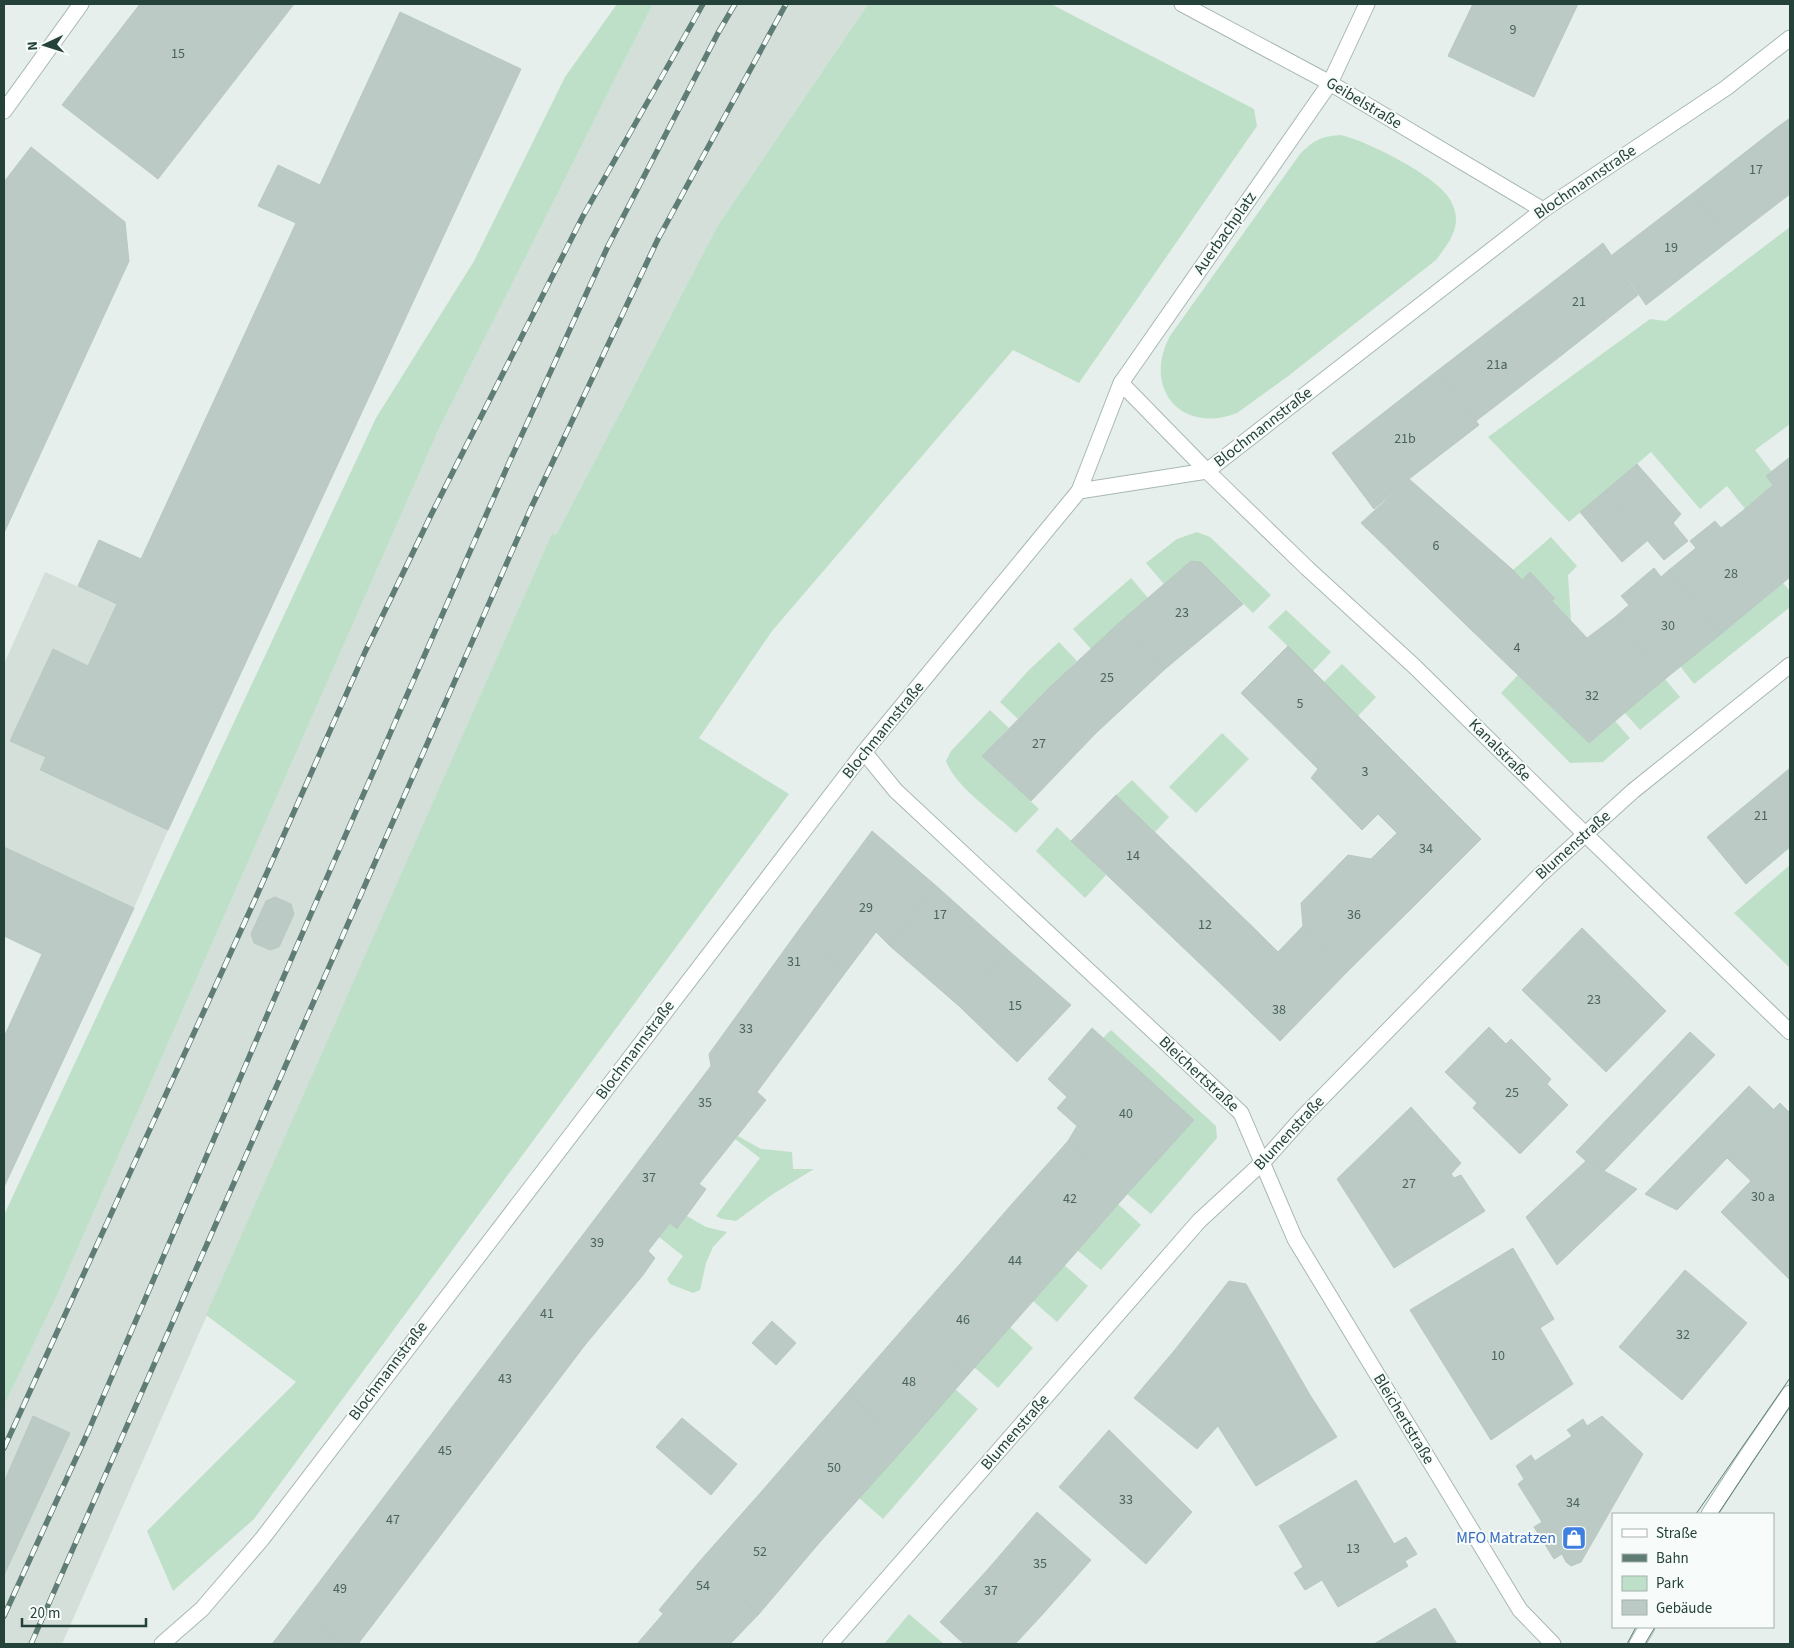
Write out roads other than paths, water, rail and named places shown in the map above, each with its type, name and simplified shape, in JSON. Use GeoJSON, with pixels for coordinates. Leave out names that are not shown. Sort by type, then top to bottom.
{"type":"FeatureCollection","features":[{"type":"Feature","properties":{"kind":"street"},"geometry":{"type":"LineString","coordinates":[[4,111],[81,4]]}},
{"type":"Feature","properties":{"kind":"street","name":"Geibelstraße"},"geometry":{"type":"LineString","coordinates":[[1182,4],[1330,83],[1543,210]]}},
{"type":"Feature","properties":{"kind":"street","name":"Auerbachplatz"},"geometry":{"type":"LineString","coordinates":[[1079,490],[1121,383],[1330,83],[1367,4]]}},
{"type":"Feature","properties":{"kind":"street","name":"Blochmannstraße"},"geometry":{"type":"LineString","coordinates":[[162,1644],[202,1609],[262,1539],[864,752],[1079,490],[1207,471],[1543,210],[1726,88],[1790,38]]}},
{"type":"Feature","properties":{"kind":"street"},"geometry":{"type":"LineString","coordinates":[[1121,383],[1207,471]]}},
{"type":"Feature","properties":{"kind":"street","name":"Kanalstraße"},"geometry":{"type":"LineString","coordinates":[[1207,471],[1307,568],[1414,666],[1790,1032]]}},
{"type":"Feature","properties":{"kind":"street","name":"Blumenstraße"},"geometry":{"type":"LineString","coordinates":[[830,1644],[1198,1221],[1263,1162],[1303,1117],[1538,877],[1633,791],[1790,665]]}},
{"type":"Feature","properties":{"kind":"street","name":"Bleichertstraße"},"geometry":{"type":"LineString","coordinates":[[864,752],[896,791],[1241,1113],[1295,1239],[1520,1610],[1553,1644]]}},
{"type":"Feature","properties":{"kind":"street"},"geometry":{"type":"LineString","coordinates":[[1710,1513],[1790,1393]]}},
{"type":"Feature","properties":{"kind":"street"},"geometry":{"type":"LineString","coordinates":[[1637,1644],[1646,1628]]}},
{"type":"Feature","properties":{"kind":"tram line"},"geometry":{"type":"LineString","coordinates":[[1697,1513],[1790,1378]]}},
{"type":"Feature","properties":{"kind":"tram line"},"geometry":{"type":"LineString","coordinates":[[1719,1513],[1790,1406]]}},
{"type":"Feature","properties":{"kind":"tram line"},"geometry":{"type":"LineString","coordinates":[[1627,1644],[1635,1628]]}},
{"type":"Feature","properties":{"kind":"tram line"},"geometry":{"type":"LineString","coordinates":[[1645,1644],[1654,1628]]}},
{"type":"Feature","properties":{"kind":"railway"},"geometry":{"type":"LineString","coordinates":[[4,1448],[253,904],[365,652],[431,515],[583,216],[703,4]]}},
{"type":"Feature","properties":{"kind":"railway"},"geometry":{"type":"LineString","coordinates":[[4,1616],[88,1432],[296,948],[508,465],[608,246],[718,33],[735,4]]}},
{"type":"Feature","properties":{"kind":"railway"},"geometry":{"type":"LineString","coordinates":[[31,1644],[531,508],[658,239],[786,4]]}},
{"type":"Feature","properties":{"kind":"place","name":"MFO Matratzen"},"geometry":{"type":"Point","coordinates":[1574,1538]}}]}
